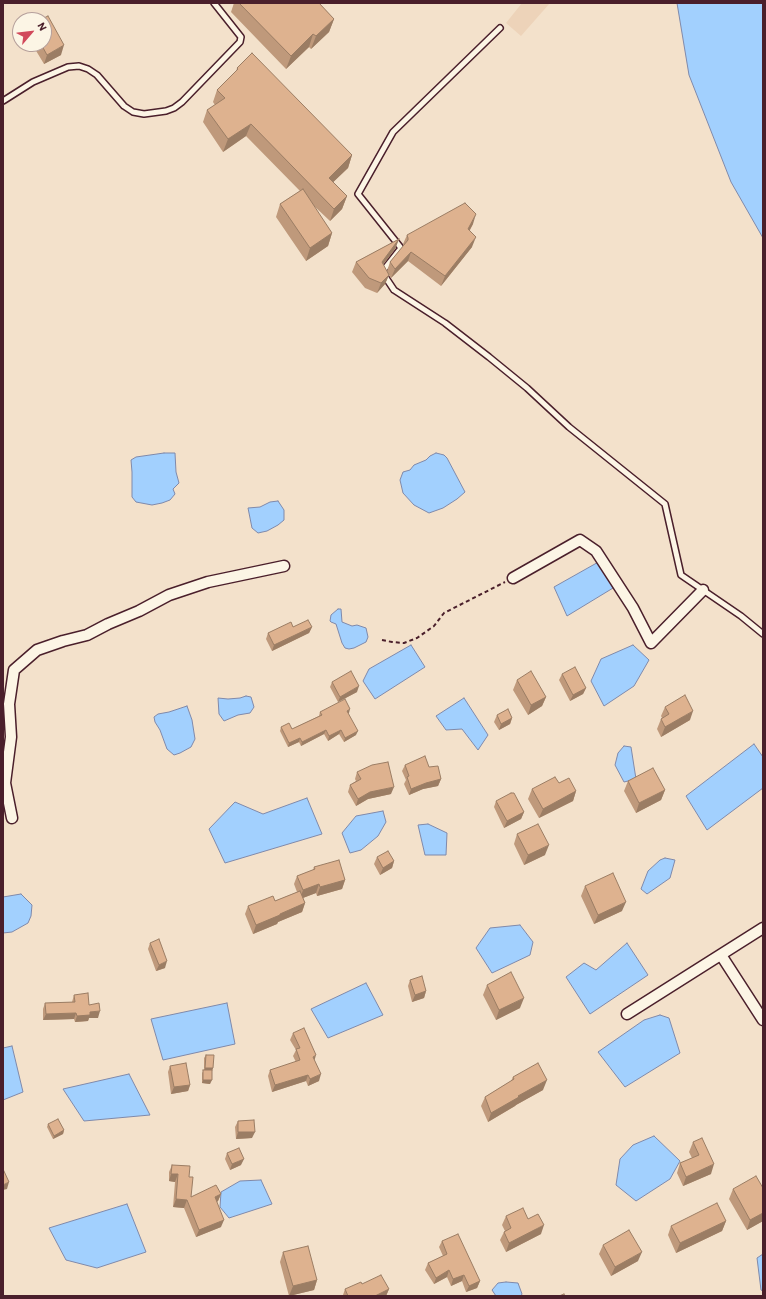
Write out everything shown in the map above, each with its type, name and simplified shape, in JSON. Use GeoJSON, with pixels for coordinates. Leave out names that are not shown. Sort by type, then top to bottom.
{"type":"FeatureCollection","features":[{"type":"Feature","properties":{"kind":"street"},"geometry":{"type":"LineString","coordinates":[[513,578],[580,540],[596,552],[633,608],[651,643],[703,590]]}},
{"type":"Feature","properties":{"kind":"street"},"geometry":{"type":"LineString","coordinates":[[12,818],[5,783],[9,704],[14,670],[37,650],[63,640],[87,635],[169,596],[208,582],[284,566]]}},
{"type":"Feature","properties":{"kind":"street"},"geometry":{"type":"LineString","coordinates":[[627,1014],[763,928]]}},
{"type":"Feature","properties":{"kind":"street"},"geometry":{"type":"LineString","coordinates":[[721,955],[763,1020]]}},
{"type":"Feature","properties":{"kind":"lane"},"geometry":{"type":"LineString","coordinates":[[3,101],[33,82],[68,67],[80,66],[97,75],[124,106],[133,112],[144,114],[166,111],[174,108],[182,102],[240,42],[241,37],[214,3]]}},
{"type":"Feature","properties":{"kind":"lane"},"geometry":{"type":"LineString","coordinates":[[500,28],[393,132],[358,194],[401,248],[382,272],[394,290],[444,323],[489,357],[527,388],[568,427],[665,504],[681,575],[741,616],[763,634]]}},
{"type":"Feature","properties":{"kind":"path"},"geometry":{"type":"LineString","coordinates":[[382,640],[404,643],[417,638],[434,626],[444,613],[502,585],[513,578]]}},
{"type":"Feature","properties":{"kind":"shaded area"},"geometry":{"type":"Polygon","coordinates":[[[522,3],[550,3],[521,36],[506,23],[522,3]]]}},
{"type":"Feature","properties":{"kind":"water"},"geometry":{"type":"Polygon","coordinates":[[[677,3],[763,3],[763,238],[731,182],[689,75],[677,3]]]}},
{"type":"Feature","properties":{"kind":"water"},"geometry":{"type":"Polygon","coordinates":[[[175,453],[176,472],[179,483],[173,489],[175,494],[170,500],[162,503],[152,505],[136,502],[132,497],[131,460],[136,457],[175,453]]]}},
{"type":"Feature","properties":{"kind":"water"},"geometry":{"type":"Polygon","coordinates":[[[436,453],[444,455],[447,458],[465,492],[443,508],[429,513],[414,505],[403,493],[400,480],[403,472],[410,470],[414,465],[426,460],[436,453]]]}},
{"type":"Feature","properties":{"kind":"water"},"geometry":{"type":"Polygon","coordinates":[[[278,501],[284,510],[284,520],[267,531],[258,533],[252,528],[248,508],[260,507],[270,502],[278,501]]]}},
{"type":"Feature","properties":{"kind":"water"},"geometry":{"type":"Polygon","coordinates":[[[602,560],[618,585],[567,616],[554,587],[602,560]]]}},
{"type":"Feature","properties":{"kind":"water"},"geometry":{"type":"Polygon","coordinates":[[[338,609],[341,609],[342,622],[352,626],[357,625],[366,628],[368,637],[366,642],[354,648],[345,648],[336,624],[330,621],[331,615],[338,609]]]}},
{"type":"Feature","properties":{"kind":"water"},"geometry":{"type":"Polygon","coordinates":[[[411,645],[425,667],[375,699],[363,681],[369,669],[411,645]]]}},
{"type":"Feature","properties":{"kind":"water"},"geometry":{"type":"Polygon","coordinates":[[[633,645],[649,660],[634,686],[604,706],[591,681],[601,659],[633,645]]]}},
{"type":"Feature","properties":{"kind":"water"},"geometry":{"type":"Polygon","coordinates":[[[246,696],[251,697],[254,707],[250,713],[238,715],[224,721],[219,714],[218,698],[228,699],[246,696]]]}},
{"type":"Feature","properties":{"kind":"water"},"geometry":{"type":"Polygon","coordinates":[[[464,698],[488,735],[478,750],[462,729],[446,730],[436,716],[464,698]]]}},
{"type":"Feature","properties":{"kind":"water"},"geometry":{"type":"Polygon","coordinates":[[[187,706],[192,720],[195,739],[191,747],[174,755],[167,749],[154,717],[158,714],[187,706]]]}},
{"type":"Feature","properties":{"kind":"water"},"geometry":{"type":"Polygon","coordinates":[[[754,744],[763,757],[763,788],[707,830],[686,796],[754,744]]]}},
{"type":"Feature","properties":{"kind":"water"},"geometry":{"type":"Polygon","coordinates":[[[624,746],[631,747],[636,779],[624,782],[615,765],[618,753],[624,746]]]}},
{"type":"Feature","properties":{"kind":"water"},"geometry":{"type":"Polygon","coordinates":[[[307,798],[322,834],[225,863],[209,829],[235,802],[263,814],[307,798]]]}},
{"type":"Feature","properties":{"kind":"water"},"geometry":{"type":"Polygon","coordinates":[[[383,811],[386,822],[378,836],[361,850],[350,853],[342,833],[356,816],[383,811]]]}},
{"type":"Feature","properties":{"kind":"water"},"geometry":{"type":"Polygon","coordinates":[[[428,824],[447,833],[446,855],[425,855],[418,825],[428,824]]]}},
{"type":"Feature","properties":{"kind":"water"},"geometry":{"type":"Polygon","coordinates":[[[665,858],[675,860],[670,878],[647,894],[641,889],[648,871],[660,860],[665,858]]]}},
{"type":"Feature","properties":{"kind":"water"},"geometry":{"type":"Polygon","coordinates":[[[21,894],[32,905],[31,916],[28,923],[12,932],[3,933],[3,897],[21,894]]]}},
{"type":"Feature","properties":{"kind":"water"},"geometry":{"type":"Polygon","coordinates":[[[520,925],[533,942],[530,955],[492,973],[476,948],[490,928],[520,925]]]}},
{"type":"Feature","properties":{"kind":"water"},"geometry":{"type":"Polygon","coordinates":[[[627,943],[648,975],[590,1014],[566,977],[584,963],[596,970],[627,943]]]}},
{"type":"Feature","properties":{"kind":"water"},"geometry":{"type":"Polygon","coordinates":[[[366,983],[383,1015],[328,1038],[311,1009],[366,983]]]}},
{"type":"Feature","properties":{"kind":"water"},"geometry":{"type":"Polygon","coordinates":[[[227,1003],[235,1044],[163,1060],[151,1019],[227,1003]]]}},
{"type":"Feature","properties":{"kind":"water"},"geometry":{"type":"Polygon","coordinates":[[[660,1015],[669,1018],[680,1053],[625,1087],[598,1052],[644,1020],[660,1015]]]}},
{"type":"Feature","properties":{"kind":"water"},"geometry":{"type":"Polygon","coordinates":[[[12,1046],[23,1092],[3,1100],[3,1048],[12,1046]]]}},
{"type":"Feature","properties":{"kind":"water"},"geometry":{"type":"Polygon","coordinates":[[[129,1074],[150,1115],[84,1121],[63,1089],[129,1074]]]}},
{"type":"Feature","properties":{"kind":"water"},"geometry":{"type":"Polygon","coordinates":[[[654,1136],[680,1161],[670,1179],[636,1201],[616,1185],[620,1159],[633,1145],[654,1136]]]}},
{"type":"Feature","properties":{"kind":"water"},"geometry":{"type":"Polygon","coordinates":[[[261,1180],[272,1204],[229,1218],[220,1207],[221,1192],[240,1181],[261,1180]]]}},
{"type":"Feature","properties":{"kind":"water"},"geometry":{"type":"Polygon","coordinates":[[[127,1204],[146,1252],[97,1268],[66,1260],[49,1228],[127,1204]]]}},
{"type":"Feature","properties":{"kind":"water"},"geometry":{"type":"Polygon","coordinates":[[[763,1254],[763,1291],[761,1290],[757,1258],[763,1254]]]}},
{"type":"Feature","properties":{"kind":"water"},"geometry":{"type":"Polygon","coordinates":[[[498,1283],[518,1283],[522,1294],[521,1296],[496,1296],[492,1290],[498,1283]]]}},
{"type":"Feature","properties":{"kind":"building"},"geometry":{"type":"Polygon","coordinates":[[[239,3],[319,3],[334,19],[316,36],[313,34],[291,56],[239,3]]]}},
{"type":"Feature","properties":{"kind":"building"},"geometry":{"type":"Polygon","coordinates":[[[52,23],[64,45],[47,55],[45,52],[52,52],[52,23]]]}},
{"type":"Feature","properties":{"kind":"building"},"geometry":{"type":"Polygon","coordinates":[[[252,53],[352,155],[329,178],[347,196],[334,209],[251,124],[228,139],[207,110],[225,98],[217,90],[252,53]]]}},
{"type":"Feature","properties":{"kind":"building"},"geometry":{"type":"Polygon","coordinates":[[[303,189],[332,233],[310,248],[280,204],[303,189]]]}},
{"type":"Feature","properties":{"kind":"building"},"geometry":{"type":"Polygon","coordinates":[[[465,203],[476,214],[468,229],[476,237],[445,276],[411,252],[395,269],[390,262],[408,240],[407,235],[465,203]]]}},
{"type":"Feature","properties":{"kind":"building"},"geometry":{"type":"Polygon","coordinates":[[[399,239],[382,262],[389,275],[381,283],[369,278],[356,262],[399,239]]]}},
{"type":"Feature","properties":{"kind":"building"},"geometry":{"type":"Polygon","coordinates":[[[308,620],[312,627],[274,645],[268,633],[291,622],[293,627],[308,620]]]}},
{"type":"Feature","properties":{"kind":"building"},"geometry":{"type":"Polygon","coordinates":[[[575,667],[586,688],[573,695],[562,674],[575,667]]]}},
{"type":"Feature","properties":{"kind":"building"},"geometry":{"type":"Polygon","coordinates":[[[351,671],[359,686],[340,697],[332,682],[351,671]]]}},
{"type":"Feature","properties":{"kind":"building"},"geometry":{"type":"Polygon","coordinates":[[[531,671],[546,697],[531,705],[517,680],[531,671]]]}},
{"type":"Feature","properties":{"kind":"building"},"geometry":{"type":"Polygon","coordinates":[[[685,695],[693,711],[665,727],[661,719],[669,714],[665,707],[685,695]]]}},
{"type":"Feature","properties":{"kind":"building"},"geometry":{"type":"Polygon","coordinates":[[[345,699],[350,709],[347,711],[358,731],[345,738],[341,730],[329,736],[326,730],[302,742],[300,738],[289,743],[281,727],[289,723],[292,729],[322,715],[320,712],[345,699]]]}},
{"type":"Feature","properties":{"kind":"building"},"geometry":{"type":"Polygon","coordinates":[[[508,709],[512,718],[501,724],[497,715],[508,709]]]}},
{"type":"Feature","properties":{"kind":"building"},"geometry":{"type":"Polygon","coordinates":[[[425,756],[429,767],[438,766],[441,779],[411,789],[407,777],[409,776],[405,765],[425,756]]]}},
{"type":"Feature","properties":{"kind":"building"},"geometry":{"type":"Polygon","coordinates":[[[388,762],[394,787],[370,792],[358,799],[350,785],[361,779],[357,772],[372,765],[388,762]]]}},
{"type":"Feature","properties":{"kind":"building"},"geometry":{"type":"Polygon","coordinates":[[[653,768],[665,790],[639,803],[628,781],[653,768]]]}},
{"type":"Feature","properties":{"kind":"building"},"geometry":{"type":"Polygon","coordinates":[[[555,777],[559,783],[569,778],[576,791],[543,809],[532,789],[555,777]]]}},
{"type":"Feature","properties":{"kind":"building"},"geometry":{"type":"Polygon","coordinates":[[[511,793],[514,793],[524,812],[507,821],[496,801],[511,793]]]}},
{"type":"Feature","properties":{"kind":"building"},"geometry":{"type":"Polygon","coordinates":[[[538,824],[549,845],[528,855],[517,834],[538,824]]]}},
{"type":"Feature","properties":{"kind":"building"},"geometry":{"type":"Polygon","coordinates":[[[388,851],[394,861],[383,868],[377,857],[388,851]]]}},
{"type":"Feature","properties":{"kind":"building"},"geometry":{"type":"Polygon","coordinates":[[[339,860],[345,880],[320,887],[319,884],[303,890],[297,876],[315,869],[314,867],[339,860]]]}},
{"type":"Feature","properties":{"kind":"building"},"geometry":{"type":"Polygon","coordinates":[[[613,873],[626,902],[598,915],[585,886],[613,873]]]}},
{"type":"Feature","properties":{"kind":"building"},"geometry":{"type":"Polygon","coordinates":[[[300,891],[305,903],[256,925],[248,906],[273,896],[275,901],[300,891]]]}},
{"type":"Feature","properties":{"kind":"building"},"geometry":{"type":"Polygon","coordinates":[[[159,939],[167,961],[159,965],[150,943],[159,939]]]}},
{"type":"Feature","properties":{"kind":"building"},"geometry":{"type":"Polygon","coordinates":[[[511,972],[524,998],[499,1010],[487,985],[511,972]]]}},
{"type":"Feature","properties":{"kind":"building"},"geometry":{"type":"Polygon","coordinates":[[[422,976],[426,991],[415,995],[410,980],[422,976]]]}},
{"type":"Feature","properties":{"kind":"building"},"geometry":{"type":"Polygon","coordinates":[[[88,993],[89,1005],[99,1003],[100,1011],[90,1012],[90,1015],[77,1016],[76,1013],[46,1014],[45,1003],[75,1002],[74,995],[88,993]]]}},
{"type":"Feature","properties":{"kind":"building"},"geometry":{"type":"Polygon","coordinates":[[[304,1028],[316,1055],[313,1057],[321,1074],[310,1079],[308,1075],[275,1085],[270,1070],[300,1060],[296,1049],[300,1048],[293,1033],[304,1028]]]}},
{"type":"Feature","properties":{"kind":"building"},"geometry":{"type":"Polygon","coordinates":[[[206,1055],[214,1055],[213,1068],[205,1068],[206,1055]]]}},
{"type":"Feature","properties":{"kind":"building"},"geometry":{"type":"Polygon","coordinates":[[[186,1063],[190,1085],[174,1087],[170,1066],[186,1063]]]}},
{"type":"Feature","properties":{"kind":"building"},"geometry":{"type":"Polygon","coordinates":[[[538,1063],[547,1080],[491,1113],[485,1097],[514,1079],[513,1077],[538,1063]]]}},
{"type":"Feature","properties":{"kind":"building"},"geometry":{"type":"Polygon","coordinates":[[[203,1070],[212,1070],[212,1080],[203,1080],[203,1070]]]}},
{"type":"Feature","properties":{"kind":"building"},"geometry":{"type":"Polygon","coordinates":[[[58,1119],[64,1130],[54,1136],[48,1124],[58,1119]]]}},
{"type":"Feature","properties":{"kind":"building"},"geometry":{"type":"Polygon","coordinates":[[[254,1120],[255,1132],[238,1132],[238,1121],[254,1120]]]}},
{"type":"Feature","properties":{"kind":"building"},"geometry":{"type":"Polygon","coordinates":[[[702,1138],[714,1164],[686,1177],[680,1163],[699,1155],[693,1142],[702,1138]]]}},
{"type":"Feature","properties":{"kind":"building"},"geometry":{"type":"Polygon","coordinates":[[[239,1148],[244,1159],[232,1164],[227,1153],[239,1148]]]}},
{"type":"Feature","properties":{"kind":"building"},"geometry":{"type":"Polygon","coordinates":[[[172,1165],[190,1166],[189,1177],[193,1177],[191,1197],[216,1185],[221,1194],[215,1197],[224,1220],[199,1230],[187,1200],[176,1199],[178,1174],[171,1174],[172,1165]]]}},
{"type":"Feature","properties":{"kind":"building"},"geometry":{"type":"Polygon","coordinates":[[[3,1169],[9,1182],[3,1185],[3,1169]]]}},
{"type":"Feature","properties":{"kind":"building"},"geometry":{"type":"Polygon","coordinates":[[[756,1176],[763,1188],[763,1213],[750,1220],[733,1189],[756,1176]]]}},
{"type":"Feature","properties":{"kind":"building"},"geometry":{"type":"Polygon","coordinates":[[[717,1203],[726,1221],[680,1243],[671,1226],[717,1203]]]}},
{"type":"Feature","properties":{"kind":"building"},"geometry":{"type":"Polygon","coordinates":[[[523,1208],[528,1219],[538,1214],[544,1225],[509,1243],[504,1232],[511,1228],[506,1216],[523,1208]]]}},
{"type":"Feature","properties":{"kind":"building"},"geometry":{"type":"Polygon","coordinates":[[[629,1230],[642,1252],[615,1267],[603,1245],[629,1230]]]}},
{"type":"Feature","properties":{"kind":"building"},"geometry":{"type":"Polygon","coordinates":[[[458,1234],[480,1281],[469,1286],[464,1275],[453,1279],[449,1270],[436,1278],[428,1263],[447,1254],[442,1241],[458,1234]]]}},
{"type":"Feature","properties":{"kind":"building"},"geometry":{"type":"Polygon","coordinates":[[[308,1246],[317,1280],[293,1286],[283,1252],[308,1246]]]}},
{"type":"Feature","properties":{"kind":"building"},"geometry":{"type":"Polygon","coordinates":[[[381,1275],[389,1289],[375,1296],[348,1296],[345,1289],[361,1282],[362,1284],[381,1275]]]}}]}
